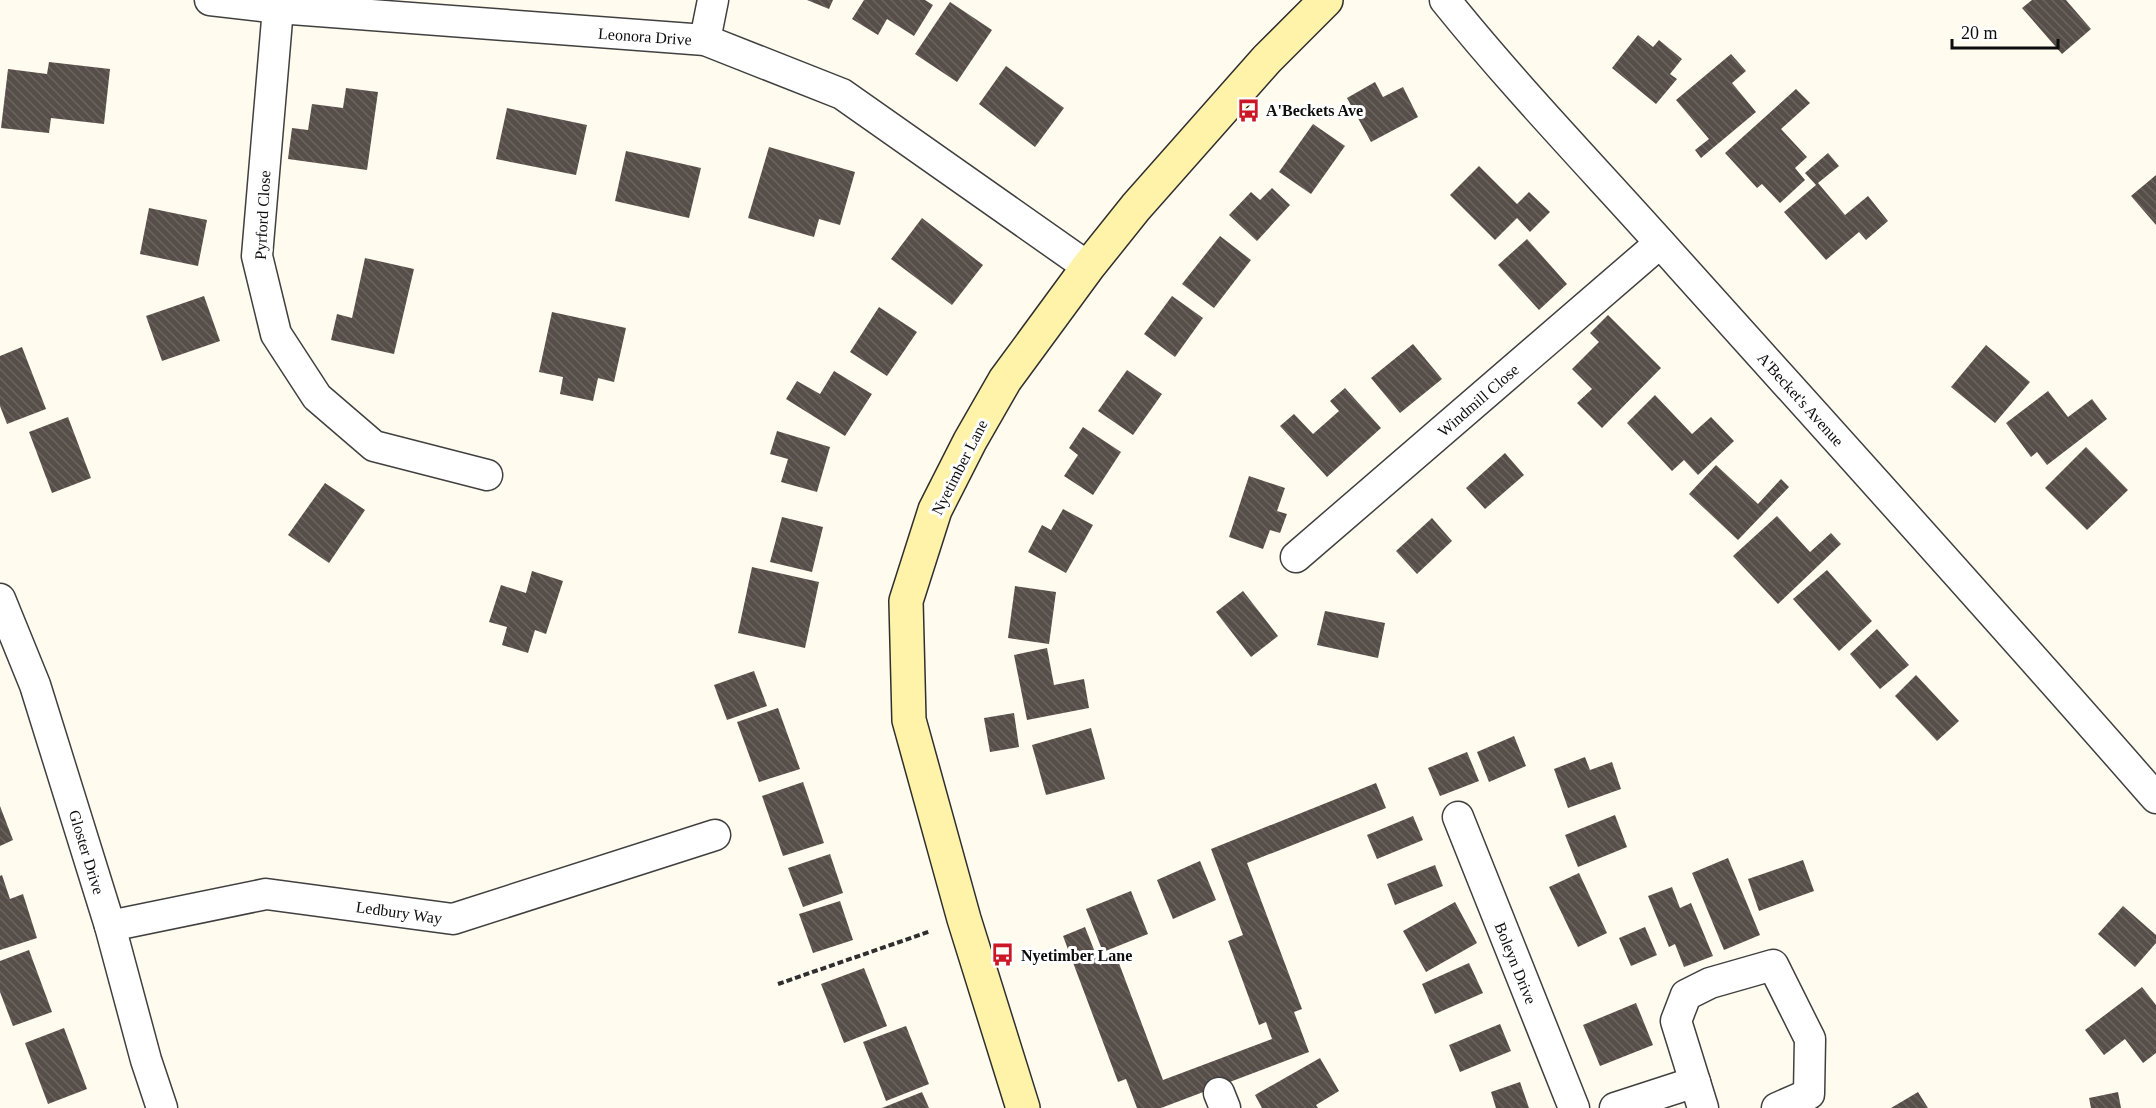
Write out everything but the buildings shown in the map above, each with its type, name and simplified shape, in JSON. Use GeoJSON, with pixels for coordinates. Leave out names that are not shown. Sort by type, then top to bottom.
{"type":"FeatureCollection","features":[{"type":"Feature","properties":{"kind":"street","name":"Leonora Drive"},"geometry":{"type":"LineString","coordinates":[[210,0],[278,8],[705,40],[842,94],[1088,267]]}},
{"type":"Feature","properties":{"kind":"street"},"geometry":{"type":"LineString","coordinates":[[705,40],[712,0]]}},
{"type":"Feature","properties":{"kind":"street","name":"Nyetimber Lane"},"geometry":{"type":"LineString","coordinates":[[1023,1108],[964,919],[909,720],[906,601],[935,510],[970,441],[1005,380],[1088,267],[1136,207],[1260,68],[1326,0]]}},
{"type":"Feature","properties":{"kind":"street","name":"A'Becket's Avenue"},"geometry":{"type":"LineString","coordinates":[[1445,0],[1487,52],[2060,688],[2156,798]]}},
{"type":"Feature","properties":{"kind":"street","name":"Pyrford Close"},"geometry":{"type":"LineString","coordinates":[[278,8],[257,256],[276,334],[317,397],[374,446],[487,475]]}},
{"type":"Feature","properties":{"kind":"street","name":"Windmill Close"},"geometry":{"type":"LineString","coordinates":[[1296,557],[1660,243]]}},
{"type":"Feature","properties":{"kind":"street","name":"Gloster Drive"},"geometry":{"type":"LineString","coordinates":[[0,599],[35,685],[110,926],[146,1060],[162,1108]]}},
{"type":"Feature","properties":{"kind":"street","name":"Boleyn Drive"},"geometry":{"type":"LineString","coordinates":[[1458,817],[1574,1108]]}},
{"type":"Feature","properties":{"kind":"street","name":"Ledbury Way"},"geometry":{"type":"LineString","coordinates":[[110,926],[266,894],[453,919],[715,836]]}},
{"type":"Feature","properties":{"kind":"street"},"geometry":{"type":"LineString","coordinates":[[1615,1108],[1699,1095],[1676,1021],[1686,995],[1710,983],[1773,965],[1810,1039],[1809,1094],[1777,1108]]}},
{"type":"Feature","properties":{"kind":"path"},"geometry":{"type":"LineString","coordinates":[[778,984],[964,919]]}},
{"type":"Feature","properties":{"kind":"place","name":"A'Beckets Ave"},"geometry":{"type":"Point","coordinates":[1248,110]}},
{"type":"Feature","properties":{"kind":"place","name":"Nyetimber Lane"},"geometry":{"type":"Point","coordinates":[1003,955]}}]}
